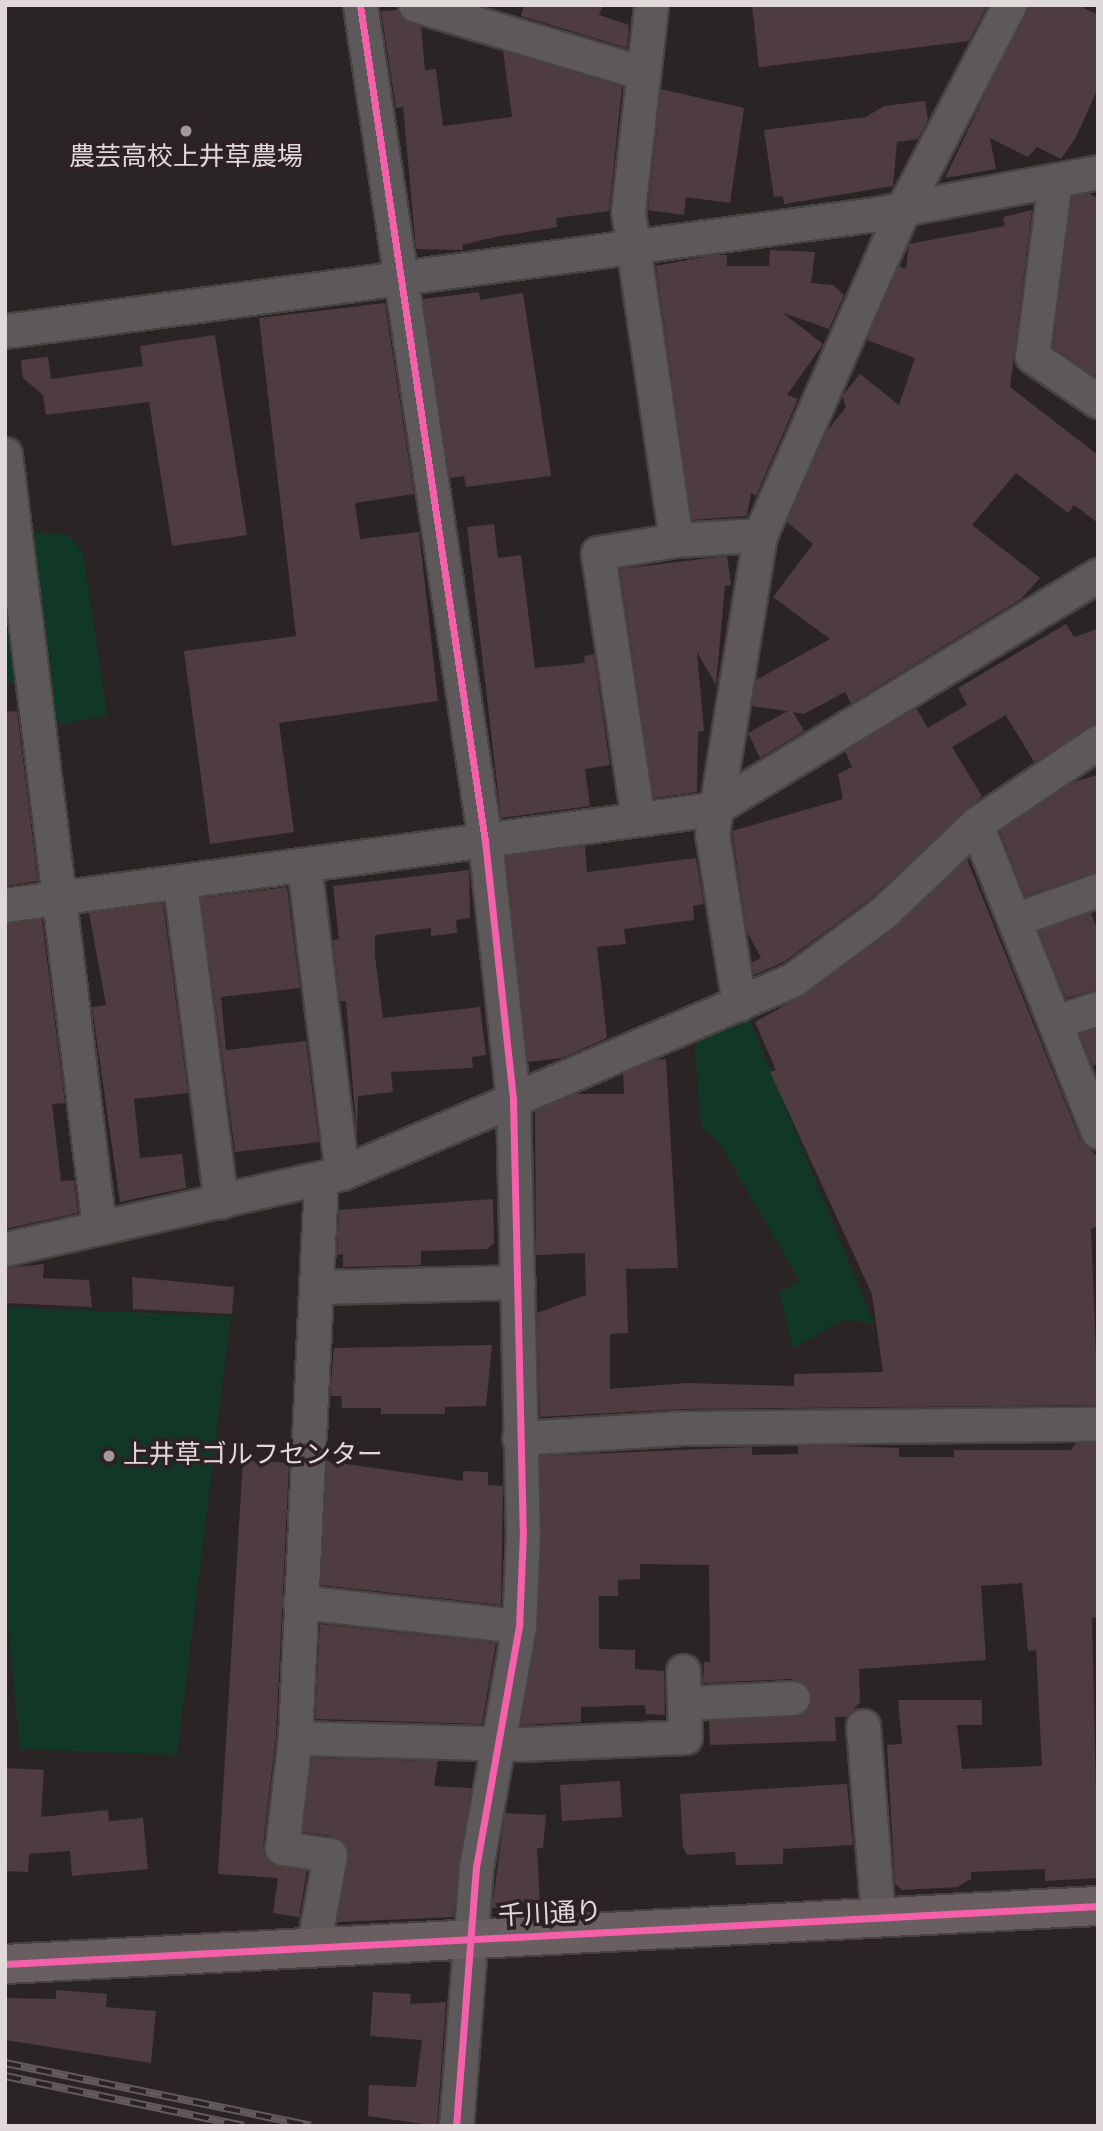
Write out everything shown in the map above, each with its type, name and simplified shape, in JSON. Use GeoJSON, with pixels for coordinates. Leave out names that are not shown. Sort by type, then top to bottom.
{"type":"FeatureCollection","features":[{"type":"Feature","properties":{"kind":"main road","name":"千川通り"},"geometry":{"type":"LineString","coordinates":[[5,1964],[1098,1906]]}},
{"type":"Feature","properties":{"kind":"street"},"geometry":{"type":"LineString","coordinates":[[360,5],[404,278],[485,841],[513,1100],[518,1282],[519,1626],[468,1940],[456,2126]]}},
{"type":"Feature","properties":{"kind":"street"},"geometry":{"type":"LineString","coordinates":[[415,5],[643,73]]}},
{"type":"Feature","properties":{"kind":"street"},"geometry":{"type":"LineString","coordinates":[[651,5],[628,211],[676,540]]}},
{"type":"Feature","properties":{"kind":"street"},"geometry":{"type":"LineString","coordinates":[[739,1004],[713,809],[760,535],[903,209],[1009,5]]}},
{"type":"Feature","properties":{"kind":"street"},"geometry":{"type":"LineString","coordinates":[[5,331],[903,209],[1098,172]]}},
{"type":"Feature","properties":{"kind":"street"},"geometry":{"type":"LineString","coordinates":[[1055,180],[1032,356],[1098,401]]}},
{"type":"Feature","properties":{"kind":"street"},"geometry":{"type":"LineString","coordinates":[[5,454],[99,1227]]}},
{"type":"Feature","properties":{"kind":"street"},"geometry":{"type":"LineString","coordinates":[[638,819],[598,553],[676,540],[760,535]]}},
{"type":"Feature","properties":{"kind":"street"},"geometry":{"type":"LineString","coordinates":[[5,905],[713,809],[1098,575]]}},
{"type":"Feature","properties":{"kind":"street"},"geometry":{"type":"LineString","coordinates":[[5,1249],[332,1177],[794,979],[883,913],[976,824],[1098,743]]}},
{"type":"Feature","properties":{"kind":"street"},"geometry":{"type":"LineString","coordinates":[[976,824],[1098,1131]]}},
{"type":"Feature","properties":{"kind":"street"},"geometry":{"type":"LineString","coordinates":[[304,865],[332,1177],[316,1287],[295,1738],[282,1848],[330,1855],[313,1948]]}},
{"type":"Feature","properties":{"kind":"street"},"geometry":{"type":"LineString","coordinates":[[180,883],[221,1201]]}},
{"type":"Feature","properties":{"kind":"street"},"geometry":{"type":"LineString","coordinates":[[1014,920],[1098,890]]}},
{"type":"Feature","properties":{"kind":"street"},"geometry":{"type":"LineString","coordinates":[[1055,1023],[1098,1008]]}},
{"type":"Feature","properties":{"kind":"street"},"geometry":{"type":"LineString","coordinates":[[316,1287],[518,1282]]}},
{"type":"Feature","properties":{"kind":"street"},"geometry":{"type":"LineString","coordinates":[[519,1438],[682,1428],[1098,1424]]}},
{"type":"Feature","properties":{"kind":"street"},"geometry":{"type":"LineString","coordinates":[[300,1602],[519,1626]]}},
{"type":"Feature","properties":{"kind":"street"},"geometry":{"type":"LineString","coordinates":[[295,1738],[501,1741],[685,1737],[684,1687],[793,1698]]}},
{"type":"Feature","properties":{"kind":"street"},"geometry":{"type":"LineString","coordinates":[[863,1726],[878,1918]]}},
{"type":"Feature","properties":{"kind":"green space"},"geometry":{"type":"Polygon","coordinates":[[[24,531],[69,535],[83,553],[107,716],[50,726],[24,531]]]}},
{"type":"Feature","properties":{"kind":"green space"},"geometry":{"type":"Polygon","coordinates":[[[5,564],[18,683],[5,685],[5,564]]]}},
{"type":"Feature","properties":{"kind":"green space"},"geometry":{"type":"Polygon","coordinates":[[[748,1016],[874,1324],[844,1319],[793,1349],[779,1292],[800,1282],[720,1143],[701,1126],[694,1037],[748,1016]]]}},
{"type":"Feature","properties":{"kind":"green space","name":"上井草ゴルフセンター"},"geometry":{"type":"Polygon","coordinates":[[[5,1307],[231,1316],[177,1755],[20,1749],[5,1595],[5,1307]]]}},
{"type":"Feature","properties":{"kind":"building"},"geometry":{"type":"Polygon","coordinates":[[[524,5],[603,5],[599,15],[629,25],[627,48],[521,16],[524,5]]]}},
{"type":"Feature","properties":{"kind":"building"},"geometry":{"type":"Polygon","coordinates":[[[752,5],[985,5],[986,8],[969,41],[759,67],[752,5]]]}},
{"type":"Feature","properties":{"kind":"building"},"geometry":{"type":"Polygon","coordinates":[[[1028,5],[1078,5],[1098,15],[1098,88],[1076,137],[1061,159],[1037,147],[1028,157],[990,138],[996,169],[945,178],[1028,5]]]}},
{"type":"Feature","properties":{"kind":"building"},"geometry":{"type":"Polygon","coordinates":[[[397,10],[421,27],[425,70],[436,69],[443,126],[512,117],[503,51],[622,87],[609,211],[556,218],[557,227],[462,245],[463,250],[416,249],[403,107],[396,108],[381,11],[397,10]]]}},
{"type":"Feature","properties":{"kind":"building"},"geometry":{"type":"Polygon","coordinates":[[[661,89],[744,108],[730,203],[686,197],[684,215],[648,210],[661,89]]]}},
{"type":"Feature","properties":{"kind":"building"},"geometry":{"type":"Polygon","coordinates":[[[925,101],[928,119],[918,139],[897,142],[893,186],[784,204],[783,196],[774,197],[764,130],[866,117],[884,106],[925,101]]]}},
{"type":"Feature","properties":{"kind":"building"},"geometry":{"type":"Polygon","coordinates":[[[1089,193],[1098,199],[1098,378],[1053,347],[1072,196],[1089,193]]]}},
{"type":"Feature","properties":{"kind":"building"},"geometry":{"type":"Polygon","coordinates":[[[1032,210],[1010,387],[1098,455],[1098,523],[1074,505],[1068,513],[1016,473],[972,525],[1040,578],[1021,599],[851,703],[845,692],[804,714],[793,712],[804,731],[760,758],[748,733],[788,711],[752,706],[756,680],[830,639],[773,597],[813,544],[787,522],[827,431],[846,407],[842,396],[860,374],[899,405],[915,358],[867,340],[899,266],[906,269],[909,244],[1005,226],[1003,217],[1032,210]]]}},
{"type":"Feature","properties":{"kind":"building"},"geometry":{"type":"Polygon","coordinates":[[[770,250],[815,252],[811,283],[833,285],[844,295],[829,329],[783,313],[823,344],[787,395],[798,399],[756,496],[751,493],[747,516],[692,520],[656,266],[713,255],[727,255],[727,266],[769,266],[770,250]]]}},
{"type":"Feature","properties":{"kind":"building"},"geometry":{"type":"Polygon","coordinates":[[[479,292],[480,300],[523,293],[551,476],[466,487],[464,476],[450,478],[423,299],[479,292]]]}},
{"type":"Feature","properties":{"kind":"building"},"geometry":{"type":"Polygon","coordinates":[[[385,303],[414,494],[355,503],[360,539],[419,532],[438,701],[279,723],[294,832],[210,844],[184,651],[296,636],[259,318],[385,303]]]}},
{"type":"Feature","properties":{"kind":"building"},"geometry":{"type":"Polygon","coordinates":[[[215,335],[247,535],[172,546],[149,402],[46,415],[43,395],[23,378],[21,360],[48,357],[51,379],[143,366],[140,346],[215,335]]]}},
{"type":"Feature","properties":{"kind":"building"},"geometry":{"type":"Polygon","coordinates":[[[494,524],[498,558],[521,555],[535,668],[585,663],[584,656],[594,654],[610,765],[585,769],[590,806],[501,818],[467,527],[494,524]]]}},
{"type":"Feature","properties":{"kind":"building"},"geometry":{"type":"Polygon","coordinates":[[[727,556],[731,585],[725,586],[716,685],[697,652],[704,731],[698,732],[697,792],[654,798],[620,569],[727,556]]]}},
{"type":"Feature","properties":{"kind":"building"},"geometry":{"type":"Polygon","coordinates":[[[1066,624],[1074,637],[1098,629],[1098,723],[1034,762],[1006,715],[952,747],[982,796],[871,898],[784,962],[754,975],[752,962],[761,958],[747,932],[732,831],[843,799],[838,774],[852,767],[845,751],[916,708],[928,728],[967,705],[958,688],[1066,624]]]}},
{"type":"Feature","properties":{"kind":"building"},"geometry":{"type":"Polygon","coordinates":[[[17,711],[38,881],[5,886],[5,712],[17,711]]]}},
{"type":"Feature","properties":{"kind":"building"},"geometry":{"type":"Polygon","coordinates":[[[1098,775],[1098,871],[1025,896],[1000,831],[1074,782],[1098,775]]]}},
{"type":"Feature","properties":{"kind":"building"},"geometry":{"type":"Polygon","coordinates":[[[585,846],[587,872],[696,858],[704,904],[693,906],[694,920],[624,929],[626,944],[597,947],[607,1038],[562,1058],[528,1062],[506,856],[585,846]]]}},
{"type":"Feature","properties":{"kind":"building"},"geometry":{"type":"Polygon","coordinates":[[[967,859],[1080,1139],[1098,1157],[1098,1226],[1091,1229],[1098,1405],[682,1409],[540,1417],[537,1313],[586,1295],[585,1253],[536,1255],[535,1111],[574,1094],[624,1094],[623,1073],[655,1060],[666,1059],[678,1268],[626,1269],[628,1333],[610,1334],[610,1389],[687,1383],[794,1386],[794,1374],[883,1372],[872,1294],[770,1072],[776,1070],[755,1022],[805,994],[895,928],[967,859]]]}},
{"type":"Feature","properties":{"kind":"building"},"geometry":{"type":"Polygon","coordinates":[[[469,870],[470,918],[456,920],[457,933],[431,936],[431,928],[375,935],[375,956],[383,1018],[480,1007],[486,1055],[472,1057],[473,1068],[391,1072],[393,1092],[358,1096],[357,1137],[346,1001],[340,1001],[333,940],[339,939],[333,886],[469,870]]]}},
{"type":"Feature","properties":{"kind":"building"},"geometry":{"type":"Polygon","coordinates":[[[287,887],[300,988],[221,997],[226,1050],[306,1041],[319,1142],[235,1152],[201,898],[287,887]]]}},
{"type":"Feature","properties":{"kind":"building"},"geometry":{"type":"Polygon","coordinates":[[[163,903],[188,1093],[134,1099],[140,1158],[182,1154],[186,1188],[120,1202],[92,1007],[106,1005],[89,913],[163,903]]]}},
{"type":"Feature","properties":{"kind":"building"},"geometry":{"type":"Polygon","coordinates":[[[1091,913],[1098,931],[1098,989],[1066,998],[1039,931],[1091,913]]]}},
{"type":"Feature","properties":{"kind":"building"},"geometry":{"type":"Polygon","coordinates":[[[42,919],[65,1103],[52,1104],[61,1181],[74,1180],[78,1213],[5,1229],[5,924],[42,919]]]}},
{"type":"Feature","properties":{"kind":"building"},"geometry":{"type":"Polygon","coordinates":[[[1098,1028],[1098,1064],[1093,1066],[1080,1034],[1098,1028]]]}},
{"type":"Feature","properties":{"kind":"building"},"geometry":{"type":"Polygon","coordinates":[[[493,1199],[494,1243],[487,1249],[421,1251],[421,1265],[343,1267],[343,1254],[337,1255],[339,1210],[493,1199]]]}},
{"type":"Feature","properties":{"kind":"building"},"geometry":{"type":"Polygon","coordinates":[[[44,1264],[43,1278],[89,1280],[92,1307],[5,1303],[5,1268],[44,1264]]]}},
{"type":"Feature","properties":{"kind":"building"},"geometry":{"type":"Polygon","coordinates":[[[132,1277],[234,1287],[232,1314],[133,1309],[132,1277]]]}},
{"type":"Feature","properties":{"kind":"building"},"geometry":{"type":"Polygon","coordinates":[[[492,1345],[486,1406],[445,1407],[445,1414],[381,1414],[381,1408],[342,1408],[341,1396],[330,1396],[334,1348],[492,1345]]]}},
{"type":"Feature","properties":{"kind":"building"},"geometry":{"type":"Polygon","coordinates":[[[1076,1443],[1098,1443],[1098,1617],[1092,1618],[1098,1878],[1045,1881],[1045,1869],[971,1872],[971,1879],[957,1887],[902,1890],[895,1883],[887,1745],[902,1744],[898,1700],[982,1700],[982,1725],[957,1725],[962,1769],[1042,1766],[1036,1650],[1028,1651],[1022,1583],[981,1586],[986,1660],[859,1669],[860,1702],[847,1717],[835,1717],[836,1741],[710,1745],[709,1721],[803,1715],[810,1706],[809,1688],[792,1679],[703,1683],[704,1662],[710,1662],[709,1565],[640,1564],[640,1579],[618,1580],[618,1596],[599,1596],[599,1649],[635,1650],[635,1669],[664,1671],[665,1715],[646,1714],[645,1705],[581,1707],[581,1722],[521,1725],[538,1627],[540,1456],[752,1447],[752,1455],[798,1454],[798,1446],[840,1446],[899,1448],[899,1457],[954,1457],[954,1450],[1071,1450],[1076,1443]]]}},
{"type":"Feature","properties":{"kind":"building"},"geometry":{"type":"Polygon","coordinates":[[[243,1459],[289,1463],[276,1736],[263,1846],[271,1864],[307,1871],[299,1917],[273,1913],[278,1878],[218,1874],[243,1459]]]}},
{"type":"Feature","properties":{"kind":"building"},"geometry":{"type":"Polygon","coordinates":[[[327,1461],[463,1481],[463,1471],[488,1472],[488,1485],[503,1486],[501,1605],[321,1585],[327,1461]]]}},
{"type":"Feature","properties":{"kind":"building"},"geometry":{"type":"Polygon","coordinates":[[[320,1624],[496,1643],[482,1724],[315,1719],[320,1624]]]}},
{"type":"Feature","properties":{"kind":"building"},"geometry":{"type":"Polygon","coordinates":[[[312,1758],[438,1761],[434,1786],[471,1788],[453,1917],[337,1922],[348,1849],[333,1836],[303,1832],[312,1758]]]}},
{"type":"Feature","properties":{"kind":"building"},"geometry":{"type":"Polygon","coordinates":[[[5,1768],[44,1770],[41,1817],[108,1810],[109,1821],[143,1818],[148,1869],[72,1876],[70,1851],[29,1854],[28,1872],[5,1871],[5,1768]]]}},
{"type":"Feature","properties":{"kind":"building"},"geometry":{"type":"Polygon","coordinates":[[[620,1781],[622,1817],[562,1821],[560,1785],[620,1781]]]}},
{"type":"Feature","properties":{"kind":"building"},"geometry":{"type":"Polygon","coordinates":[[[847,1784],[853,1845],[783,1849],[783,1864],[736,1865],[735,1852],[687,1855],[683,1847],[680,1794],[847,1784]]]}},
{"type":"Feature","properties":{"kind":"building"},"geometry":{"type":"Polygon","coordinates":[[[505,1813],[546,1815],[543,1848],[537,1848],[540,1905],[492,1908],[505,1813]]]}},
{"type":"Feature","properties":{"kind":"building"},"geometry":{"type":"Polygon","coordinates":[[[56,1990],[107,1994],[106,2007],[156,2011],[151,2063],[5,2040],[5,1998],[56,1999],[56,1990]]]}},
{"type":"Feature","properties":{"kind":"building"},"geometry":{"type":"Polygon","coordinates":[[[373,1992],[411,1994],[410,2004],[446,2002],[437,2126],[368,2116],[369,2085],[416,2087],[422,2040],[370,2036],[373,1992]]]}},
{"type":"Feature","properties":{"kind":"railway"},"geometry":{"type":"LineString","coordinates":[[5,2063],[311,2126]]}},
{"type":"Feature","properties":{"kind":"railway"},"geometry":{"type":"LineString","coordinates":[[5,2076],[244,2126]]}},
{"type":"Feature","properties":{"kind":"cycle path"},"geometry":{"type":"LineString","coordinates":[[360,5],[485,841],[513,1100],[523,1532],[519,1626],[476,1867],[456,2126]]}},
{"type":"Feature","properties":{"kind":"cycle path"},"geometry":{"type":"LineString","coordinates":[[5,1964],[1098,1906]]}},
{"type":"Feature","properties":{"kind":"place","name":"農芸高校上井草農場"},"geometry":{"type":"Point","coordinates":[186,131]}},
{"type":"Feature","properties":{"kind":"place","name":"上井草ゴルフセンター"},"geometry":{"type":"Point","coordinates":[109,1456]}}]}
